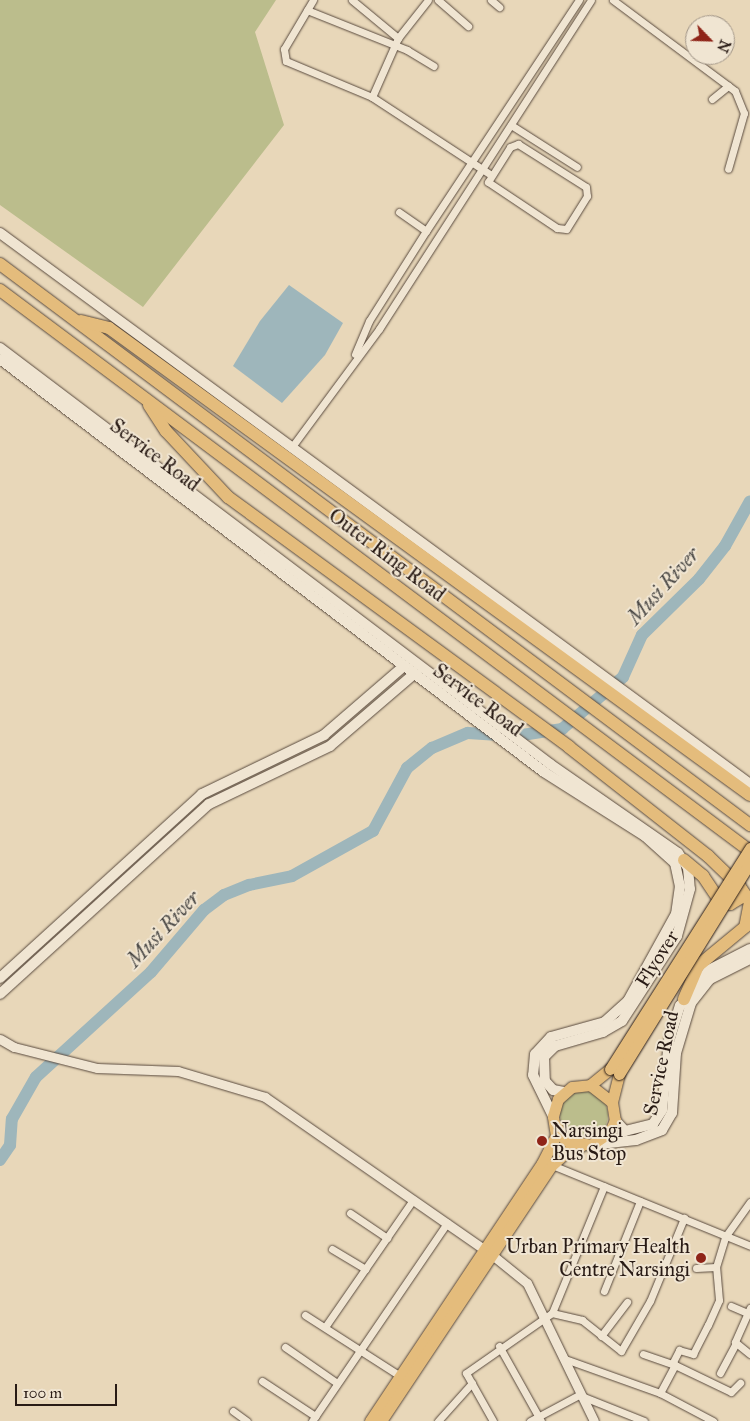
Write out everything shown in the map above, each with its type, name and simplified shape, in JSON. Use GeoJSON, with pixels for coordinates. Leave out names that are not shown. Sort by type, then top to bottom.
{"type":"FeatureCollection","features":[{"type":"Feature","properties":{"kind":"highway","name":"Outer Ring Road"},"geometry":{"type":"LineString","coordinates":[[0,264],[750,825]]}},
{"type":"Feature","properties":{"kind":"highway","name":"Outer Ring Road"},"geometry":{"type":"LineString","coordinates":[[0,290],[750,850]]}},
{"type":"Feature","properties":{"kind":"highway"},"geometry":{"type":"LineString","coordinates":[[76,320],[110,328],[562,660],[644,715],[750,795]]}},
{"type":"Feature","properties":{"kind":"highway"},"geometry":{"type":"LineString","coordinates":[[144,398],[166,432],[228,497],[569,747],[708,856],[745,895],[750,908],[745,927],[698,966],[687,982],[684,999]]}},
{"type":"Feature","properties":{"kind":"highway"},"geometry":{"type":"LineString","coordinates":[[684,860],[703,876],[719,900],[730,904],[745,895]]}},
{"type":"Feature","properties":{"kind":"main road"},"geometry":{"type":"LineString","coordinates":[[0,232],[534,625],[644,715],[750,784]]}},
{"type":"Feature","properties":{"kind":"main road","name":"Service Road"},"geometry":{"type":"LineString","coordinates":[[0,348],[443,690],[547,768],[665,852],[675,863],[680,886],[669,933],[622,1009],[597,1025],[551,1038],[535,1054],[533,1075],[554,1120]]}},
{"type":"Feature","properties":{"kind":"main road","name":"Service Road"},"geometry":{"type":"LineString","coordinates":[[0,359],[414,674],[443,690]]}},
{"type":"Feature","properties":{"kind":"main road"},"geometry":{"type":"LineString","coordinates":[[0,978],[202,794],[324,735],[404,666]]}},
{"type":"Feature","properties":{"kind":"main road"},"geometry":{"type":"LineString","coordinates":[[0,994],[209,804],[330,746],[414,674]]}},
{"type":"Feature","properties":{"kind":"main road","name":"Service Road"},"geometry":{"type":"LineString","coordinates":[[547,768],[650,829],[684,860],[690,889],[682,925],[635,1005],[613,1027],[555,1046],[544,1057],[545,1081],[564,1092]]}},
{"type":"Feature","properties":{"kind":"main road","name":"Flyover"},"geometry":{"type":"LineString","coordinates":[[612,1102],[615,1072],[750,850]]}},
{"type":"Feature","properties":{"kind":"main road","name":"Flyover"},"geometry":{"type":"LineString","coordinates":[[590,1085],[615,1072],[750,863]]}},
{"type":"Feature","properties":{"kind":"main road","name":"Service Road"},"geometry":{"type":"LineString","coordinates":[[615,1120],[622,1130],[637,1131],[658,1117],[672,1027],[684,999],[709,970],[750,949]]}},
{"type":"Feature","properties":{"kind":"main road","name":"Service Road"},"geometry":{"type":"LineString","coordinates":[[587,1146],[636,1140],[662,1130],[672,1113],[676,1053],[691,1004],[710,979],[750,960]]}},
{"type":"Feature","properties":{"kind":"main road"},"geometry":{"type":"LineString","coordinates":[[370,1421],[488,1252],[552,1165],[572,1148],[587,1146],[602,1140],[615,1120],[612,1102],[590,1085],[564,1092],[554,1120],[551,1148],[488,1252],[381,1421]]}},
{"type":"Feature","properties":{"kind":"main road"},"geometry":{"type":"LineString","coordinates":[[554,1120],[565,1140],[587,1146]]}},
{"type":"Feature","properties":{"kind":"street"},"geometry":{"type":"LineString","coordinates":[[313,0],[284,49],[284,59],[372,97],[491,175]]}},
{"type":"Feature","properties":{"kind":"street"},"geometry":{"type":"LineString","coordinates":[[352,0],[396,42],[434,66]]}},
{"type":"Feature","properties":{"kind":"street"},"geometry":{"type":"LineString","coordinates":[[372,97],[396,42],[428,0]]}},
{"type":"Feature","properties":{"kind":"street"},"geometry":{"type":"LineString","coordinates":[[438,0],[468,26]]}},
{"type":"Feature","properties":{"kind":"street"},"geometry":{"type":"LineString","coordinates":[[491,0],[499,7]]}},
{"type":"Feature","properties":{"kind":"street"},"geometry":{"type":"LineString","coordinates":[[352,361],[369,321],[426,231],[579,0]]}},
{"type":"Feature","properties":{"kind":"street"},"geometry":{"type":"LineString","coordinates":[[291,448],[417,270],[591,0]]}},
{"type":"Feature","properties":{"kind":"street"},"geometry":{"type":"LineString","coordinates":[[613,0],[728,86],[744,114],[728,169]]}},
{"type":"Feature","properties":{"kind":"street"},"geometry":{"type":"LineString","coordinates":[[307,10],[396,42]]}},
{"type":"Feature","properties":{"kind":"street"},"geometry":{"type":"LineString","coordinates":[[550,44],[559,50]]}},
{"type":"Feature","properties":{"kind":"street"},"geometry":{"type":"LineString","coordinates":[[712,99],[728,86]]}},
{"type":"Feature","properties":{"kind":"street"},"geometry":{"type":"LineString","coordinates":[[511,103],[521,109]]}},
{"type":"Feature","properties":{"kind":"street"},"geometry":{"type":"LineString","coordinates":[[510,125],[577,167]]}},
{"type":"Feature","properties":{"kind":"street"},"geometry":{"type":"LineString","coordinates":[[518,144],[584,185],[588,196],[568,226],[561,230],[490,185],[491,175],[498,165],[518,144]]}},
{"type":"Feature","properties":{"kind":"street"},"geometry":{"type":"LineString","coordinates":[[489,158],[498,165]]}},
{"type":"Feature","properties":{"kind":"street"},"geometry":{"type":"LineString","coordinates":[[457,184],[467,192]]}},
{"type":"Feature","properties":{"kind":"street"},"geometry":{"type":"LineString","coordinates":[[399,212],[426,231]]}},
{"type":"Feature","properties":{"kind":"street"},"geometry":{"type":"LineString","coordinates":[[406,263],[417,270]]}},
{"type":"Feature","properties":{"kind":"street"},"geometry":{"type":"LineString","coordinates":[[0,1039],[28,1051],[97,1068],[178,1071],[266,1098],[488,1252],[527,1283],[549,1314],[579,1395],[594,1421]]}},
{"type":"Feature","properties":{"kind":"street"},"geometry":{"type":"LineString","coordinates":[[552,1165],[750,1246]]}},
{"type":"Feature","properties":{"kind":"street"},"geometry":{"type":"LineString","coordinates":[[493,1421],[466,1373],[499,1346],[549,1314],[604,1186]]}},
{"type":"Feature","properties":{"kind":"street"},"geometry":{"type":"LineString","coordinates":[[324,1327],[413,1200]]}},
{"type":"Feature","properties":{"kind":"street"},"geometry":{"type":"LineString","coordinates":[[604,1291],[640,1201]]}},
{"type":"Feature","properties":{"kind":"street"},"geometry":{"type":"LineString","coordinates":[[660,1393],[679,1350],[693,1354],[708,1325],[719,1300],[716,1267],[725,1237],[750,1202]]}},
{"type":"Feature","properties":{"kind":"street"},"geometry":{"type":"LineString","coordinates":[[350,1213],[387,1238]]}},
{"type":"Feature","properties":{"kind":"street"},"geometry":{"type":"LineString","coordinates":[[549,1314],[582,1320],[621,1351],[650,1302],[684,1218]]}},
{"type":"Feature","properties":{"kind":"street"},"geometry":{"type":"LineString","coordinates":[[262,1381],[313,1418],[447,1223]]}},
{"type":"Feature","properties":{"kind":"street"},"geometry":{"type":"LineString","coordinates":[[332,1249],[365,1269]]}},
{"type":"Feature","properties":{"kind":"street"},"geometry":{"type":"LineString","coordinates":[[696,1268],[716,1267]]}},
{"type":"Feature","properties":{"kind":"street"},"geometry":{"type":"LineString","coordinates":[[601,1336],[627,1302]]}},
{"type":"Feature","properties":{"kind":"street"},"geometry":{"type":"LineString","coordinates":[[720,1373],[735,1345],[749,1311],[731,1306]]}},
{"type":"Feature","properties":{"kind":"street"},"geometry":{"type":"LineString","coordinates":[[305,1315],[400,1376]]}},
{"type":"Feature","properties":{"kind":"street"},"geometry":{"type":"LineString","coordinates":[[735,1345],[750,1354]]}},
{"type":"Feature","properties":{"kind":"street"},"geometry":{"type":"LineString","coordinates":[[499,1346],[540,1419]]}},
{"type":"Feature","properties":{"kind":"street"},"geometry":{"type":"LineString","coordinates":[[285,1347],[337,1383]]}},
{"type":"Feature","properties":{"kind":"street"},"geometry":{"type":"LineString","coordinates":[[643,1354],[674,1364],[731,1392],[740,1383]]}},
{"type":"Feature","properties":{"kind":"street"},"geometry":{"type":"LineString","coordinates":[[565,1360],[660,1393],[713,1421]]}},
{"type":"Feature","properties":{"kind":"street"},"geometry":{"type":"LineString","coordinates":[[443,1419],[472,1383]]}},
{"type":"Feature","properties":{"kind":"street"},"geometry":{"type":"LineString","coordinates":[[530,1421],[540,1419],[579,1395]]}},
{"type":"Feature","properties":{"kind":"street"},"geometry":{"type":"LineString","coordinates":[[579,1395],[644,1421]]}},
{"type":"Feature","properties":{"kind":"street"},"geometry":{"type":"LineString","coordinates":[[233,1412],[247,1421]]}},
{"type":"Feature","properties":{"kind":"green space"},"geometry":{"type":"Polygon","coordinates":[[[0,0],[276,0],[255,32],[284,125],[143,307],[0,205],[0,0]]]}},
{"type":"Feature","properties":{"kind":"green space"},"geometry":{"type":"Polygon","coordinates":[[[584,1091],[593,1093],[601,1098],[606,1106],[608,1115],[606,1124],[601,1132],[593,1137],[584,1139],[575,1137],[567,1132],[562,1124],[560,1115],[562,1106],[567,1098],[575,1093],[584,1091]]]}},
{"type":"Feature","properties":{"kind":"water"},"geometry":{"type":"Polygon","coordinates":[[[289,285],[343,323],[325,355],[282,403],[233,366],[260,321],[289,285]]]}},
{"type":"Feature","properties":{"kind":"waterway","name":"Musi River"},"geometry":{"type":"LineString","coordinates":[[0,1160],[10,1145],[12,1119],[36,1077],[151,972],[204,910],[224,895],[249,885],[292,876],[373,831],[407,768],[432,748],[468,733],[515,736],[562,729],[623,677],[642,635],[699,579],[725,546],[750,501]]}},
{"type":"Feature","properties":{"kind":"place","name":"Narsingi Bus Stop"},"geometry":{"type":"Point","coordinates":[542,1141]}},
{"type":"Feature","properties":{"kind":"place","name":"Urban Primary Health Centre Narsingi"},"geometry":{"type":"Point","coordinates":[701,1258]}}]}
